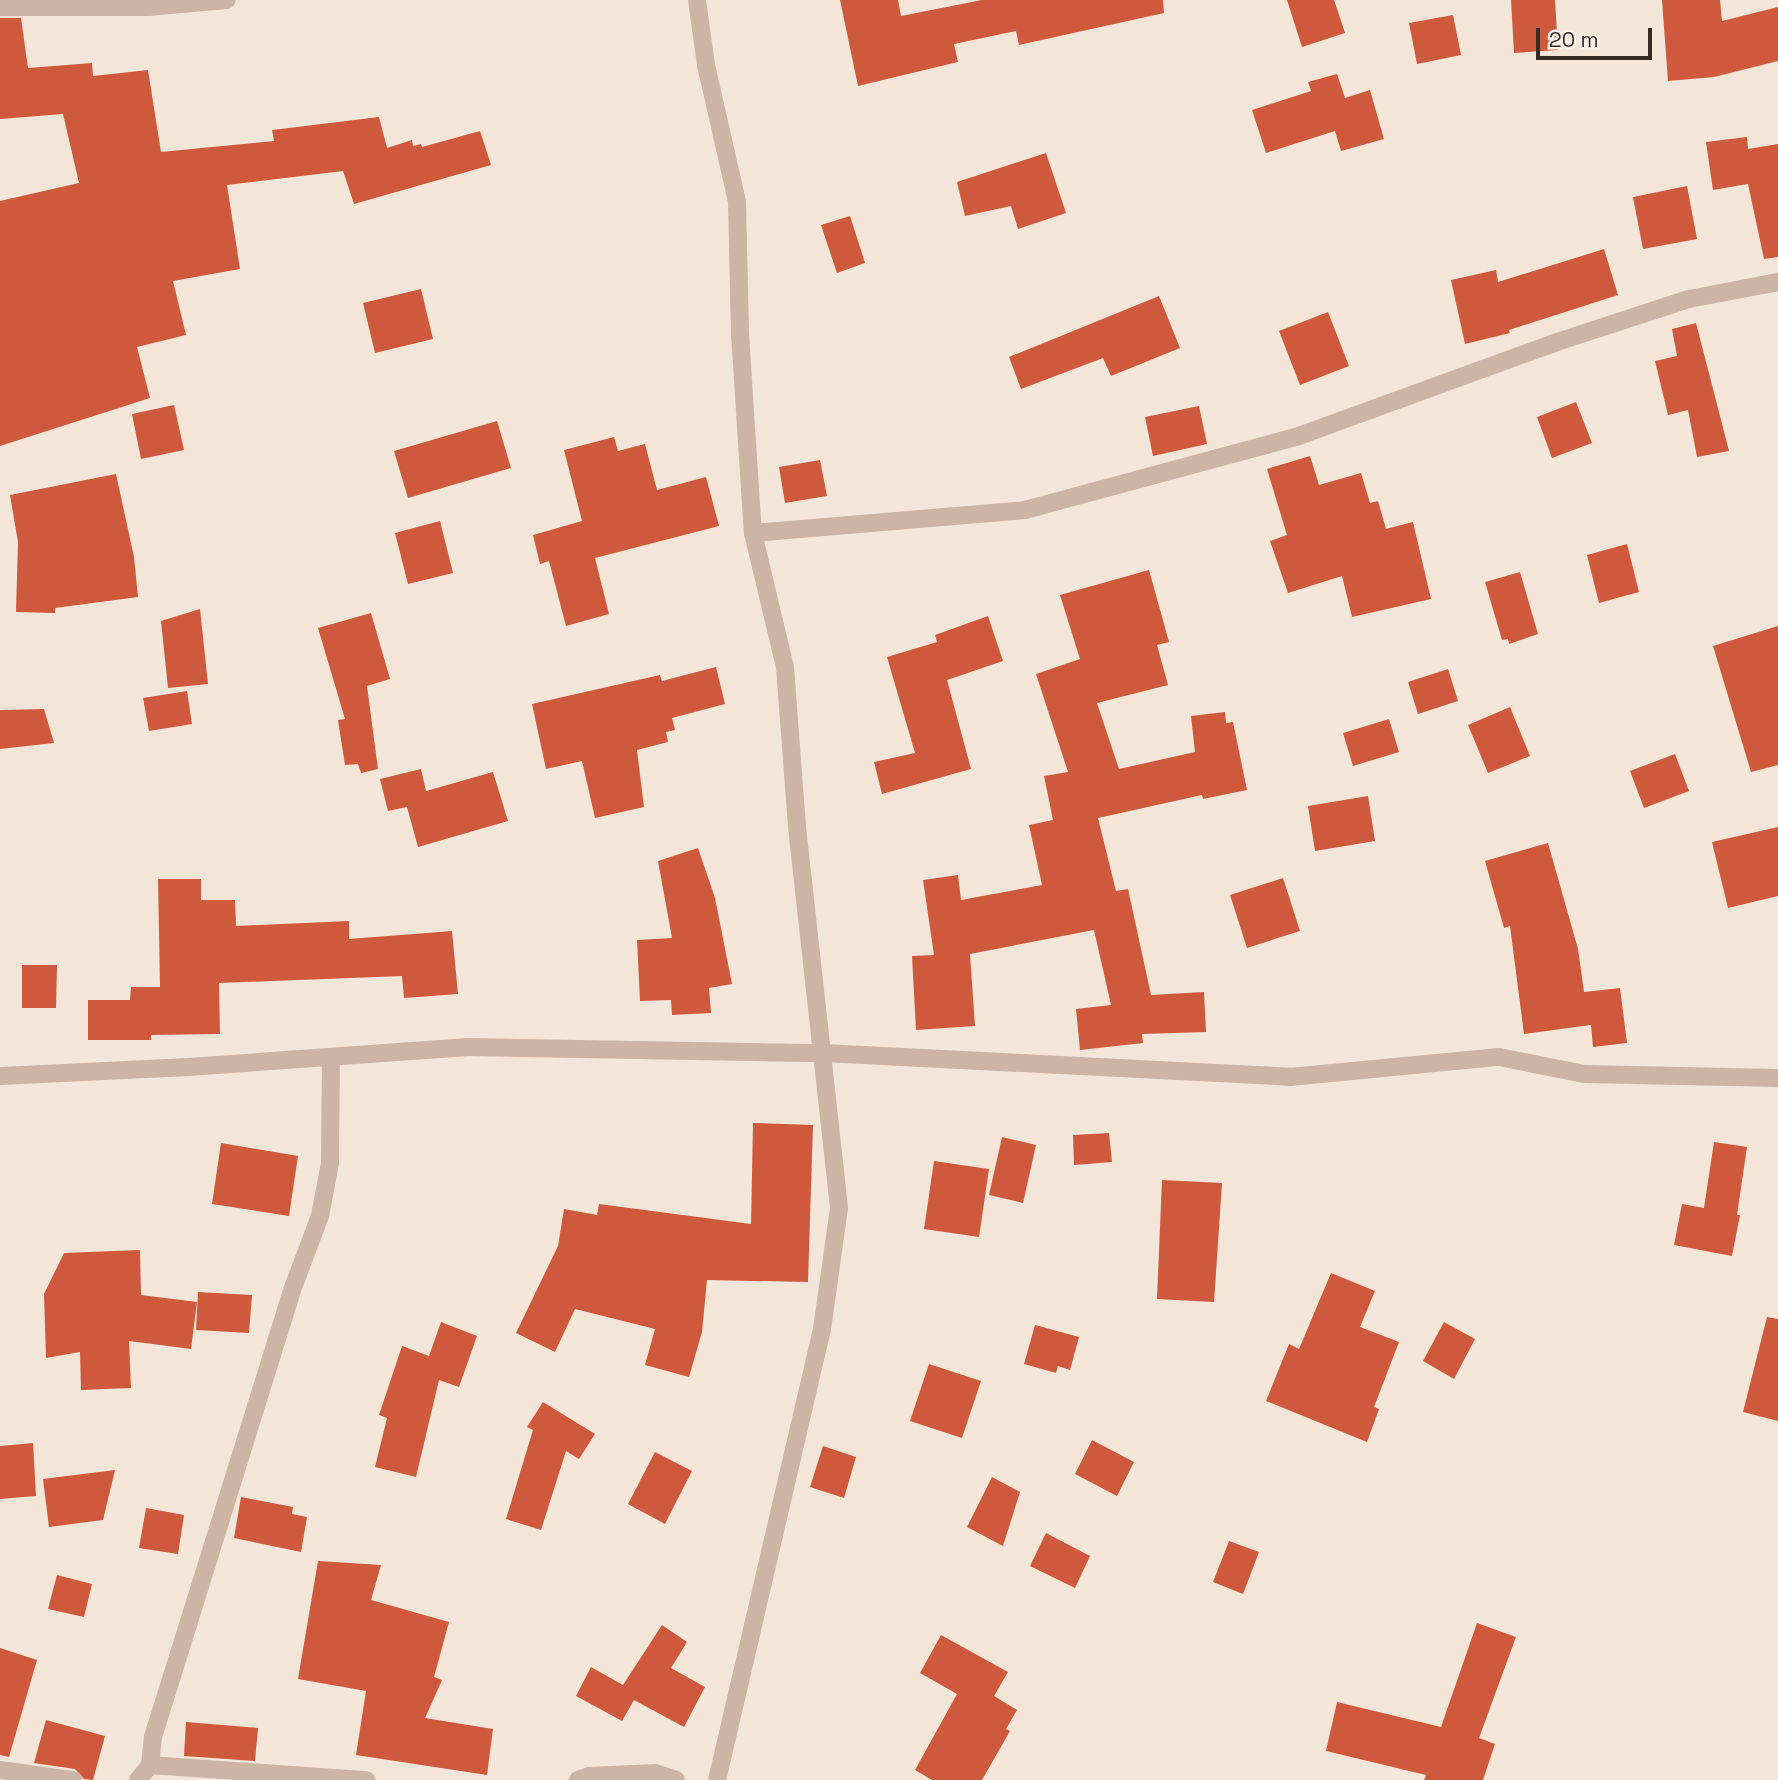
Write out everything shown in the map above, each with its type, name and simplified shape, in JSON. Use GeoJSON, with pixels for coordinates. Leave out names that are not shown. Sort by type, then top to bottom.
{"type":"FeatureCollection","features":[{"type":"Feature","properties":{"kind":"street"},"geometry":{"type":"LineString","coordinates":[[0,7],[148,7],[227,0]]}},
{"type":"Feature","properties":{"kind":"street"},"geometry":{"type":"LineString","coordinates":[[697,0],[706,65],[737,202],[740,334],[753,533],[785,667],[797,827],[839,1208],[822,1329],[717,1780]]}},
{"type":"Feature","properties":{"kind":"street"},"geometry":{"type":"LineString","coordinates":[[753,533],[1025,510],[1296,437],[1554,343],[1689,299],[1778,282]]}},
{"type":"Feature","properties":{"kind":"street"},"geometry":{"type":"LineString","coordinates":[[0,1076],[331,1058],[468,1047],[823,1053],[1290,1077],[1499,1057],[1584,1073],[1778,1078]]}},
{"type":"Feature","properties":{"kind":"street"},"geometry":{"type":"LineString","coordinates":[[138,1780],[150,1765],[153,1737],[290,1297],[320,1216],[330,1163],[331,1058]]}},
{"type":"Feature","properties":{"kind":"street"},"geometry":{"type":"LineString","coordinates":[[150,1765],[366,1780]]}},
{"type":"Feature","properties":{"kind":"street"},"geometry":{"type":"LineString","coordinates":[[0,1770],[73,1780]]}},
{"type":"Feature","properties":{"kind":"street"},"geometry":{"type":"LineString","coordinates":[[578,1780],[589,1776],[656,1773],[676,1780]]}},
{"type":"Feature","properties":{"kind":"building"},"geometry":{"type":"Polygon","coordinates":[[[840,0],[898,0],[901,16],[982,0],[1163,0],[1164,13],[1019,45],[1016,31],[954,44],[958,62],[858,86],[840,0]]]}},
{"type":"Feature","properties":{"kind":"building"},"geometry":{"type":"Polygon","coordinates":[[[1287,0],[1334,0],[1345,33],[1302,47],[1287,0]]]}},
{"type":"Feature","properties":{"kind":"building"},"geometry":{"type":"Polygon","coordinates":[[[1511,0],[1555,0],[1558,50],[1514,53],[1511,0]]]}},
{"type":"Feature","properties":{"kind":"building"},"geometry":{"type":"Polygon","coordinates":[[[1662,0],[1720,0],[1722,21],[1778,7],[1778,61],[1714,77],[1668,81],[1662,0]]]}},
{"type":"Feature","properties":{"kind":"building"},"geometry":{"type":"Polygon","coordinates":[[[1453,15],[1461,55],[1417,64],[1409,23],[1453,15]]]}},
{"type":"Feature","properties":{"kind":"building"},"geometry":{"type":"Polygon","coordinates":[[[0,18],[21,18],[28,68],[92,63],[93,76],[148,70],[161,152],[274,141],[272,130],[379,117],[387,148],[412,140],[413,146],[421,144],[422,147],[480,131],[491,165],[354,204],[343,171],[227,185],[240,269],[173,281],[186,335],[137,347],[150,398],[0,446],[0,201],[79,183],[63,114],[0,119],[0,18]]]}},
{"type":"Feature","properties":{"kind":"building"},"geometry":{"type":"Polygon","coordinates":[[[1337,74],[1345,98],[1370,90],[1384,139],[1341,151],[1335,131],[1266,153],[1252,110],[1311,91],[1308,82],[1337,74]]]}},
{"type":"Feature","properties":{"kind":"building"},"geometry":{"type":"Polygon","coordinates":[[[1747,137],[1748,149],[1778,144],[1778,257],[1764,259],[1748,184],[1713,190],[1706,142],[1747,137]]]}},
{"type":"Feature","properties":{"kind":"building"},"geometry":{"type":"Polygon","coordinates":[[[1046,153],[1066,213],[1018,229],[1011,206],[965,216],[957,182],[1046,153]]]}},
{"type":"Feature","properties":{"kind":"building"},"geometry":{"type":"Polygon","coordinates":[[[1687,186],[1697,239],[1643,249],[1633,197],[1687,186]]]}},
{"type":"Feature","properties":{"kind":"building"},"geometry":{"type":"Polygon","coordinates":[[[850,216],[865,263],[837,273],[821,225],[850,216]]]}},
{"type":"Feature","properties":{"kind":"building"},"geometry":{"type":"Polygon","coordinates":[[[1604,249],[1618,295],[1509,330],[1510,333],[1465,344],[1451,280],[1496,270],[1498,282],[1604,249]]]}},
{"type":"Feature","properties":{"kind":"building"},"geometry":{"type":"Polygon","coordinates":[[[421,289],[433,339],[375,353],[363,303],[421,289]]]}},
{"type":"Feature","properties":{"kind":"building"},"geometry":{"type":"Polygon","coordinates":[[[1159,296],[1180,348],[1111,376],[1103,358],[1021,389],[1009,357],[1159,296]]]}},
{"type":"Feature","properties":{"kind":"building"},"geometry":{"type":"Polygon","coordinates":[[[1328,312],[1349,366],[1300,385],[1279,331],[1328,312]]]}},
{"type":"Feature","properties":{"kind":"building"},"geometry":{"type":"Polygon","coordinates":[[[1696,323],[1729,451],[1697,457],[1688,410],[1668,415],[1655,361],[1677,356],[1672,329],[1696,323]]]}},
{"type":"Feature","properties":{"kind":"building"},"geometry":{"type":"Polygon","coordinates":[[[1576,402],[1592,443],[1552,458],[1537,417],[1576,402]]]}},
{"type":"Feature","properties":{"kind":"building"},"geometry":{"type":"Polygon","coordinates":[[[174,405],[184,450],[141,459],[132,414],[174,405]]]}},
{"type":"Feature","properties":{"kind":"building"},"geometry":{"type":"Polygon","coordinates":[[[1199,406],[1207,444],[1153,456],[1145,417],[1199,406]]]}},
{"type":"Feature","properties":{"kind":"building"},"geometry":{"type":"Polygon","coordinates":[[[497,421],[511,468],[408,498],[394,451],[497,421]]]}},
{"type":"Feature","properties":{"kind":"building"},"geometry":{"type":"Polygon","coordinates":[[[614,437],[618,451],[645,444],[657,490],[706,477],[719,526],[595,558],[609,614],[566,626],[549,561],[540,564],[533,535],[582,521],[564,450],[614,437]]]}},
{"type":"Feature","properties":{"kind":"building"},"geometry":{"type":"Polygon","coordinates":[[[1310,456],[1319,485],[1361,473],[1370,503],[1378,501],[1386,529],[1413,522],[1431,599],[1352,617],[1342,576],[1288,593],[1270,541],[1287,535],[1267,469],[1310,456]]]}},
{"type":"Feature","properties":{"kind":"building"},"geometry":{"type":"Polygon","coordinates":[[[820,460],[827,496],[785,503],[779,467],[820,460]]]}},
{"type":"Feature","properties":{"kind":"building"},"geometry":{"type":"Polygon","coordinates":[[[116,474],[134,557],[138,597],[55,608],[55,613],[16,612],[18,542],[10,495],[116,474]]]}},
{"type":"Feature","properties":{"kind":"building"},"geometry":{"type":"Polygon","coordinates":[[[440,521],[453,573],[408,584],[395,533],[440,521]]]}},
{"type":"Feature","properties":{"kind":"building"},"geometry":{"type":"Polygon","coordinates":[[[1627,544],[1639,592],[1599,603],[1587,555],[1627,544]]]}},
{"type":"Feature","properties":{"kind":"building"},"geometry":{"type":"Polygon","coordinates":[[[1149,570],[1169,642],[1157,645],[1168,685],[1097,703],[1119,769],[1195,752],[1191,716],[1225,712],[1226,723],[1233,722],[1247,790],[1203,799],[1202,795],[1098,818],[1116,891],[1128,889],[1151,995],[1204,992],[1206,1032],[1142,1034],[1143,1043],[1080,1050],[1076,1009],[1111,1005],[1094,930],[970,954],[975,1026],[916,1030],[912,956],[934,955],[923,880],[958,875],[961,900],[1042,885],[1029,825],[1053,820],[1044,776],[1068,772],[1036,674],[1080,659],[1060,595],[1149,570]]]}},
{"type":"Feature","properties":{"kind":"building"},"geometry":{"type":"Polygon","coordinates":[[[1520,572],[1538,634],[1509,644],[1508,639],[1502,640],[1485,582],[1520,572]]]}},
{"type":"Feature","properties":{"kind":"building"},"geometry":{"type":"Polygon","coordinates":[[[200,609],[208,684],[168,688],[161,621],[200,609]]]}},
{"type":"Feature","properties":{"kind":"building"},"geometry":{"type":"Polygon","coordinates":[[[371,613],[390,679],[367,686],[378,769],[361,773],[358,764],[345,765],[338,720],[345,719],[318,628],[371,613]]]}},
{"type":"Feature","properties":{"kind":"building"},"geometry":{"type":"Polygon","coordinates":[[[988,616],[1003,661],[947,680],[971,769],[882,794],[874,762],[915,753],[887,657],[937,642],[935,635],[988,616]]]}},
{"type":"Feature","properties":{"kind":"building"},"geometry":{"type":"Polygon","coordinates":[[[1778,626],[1778,765],[1751,772],[1713,646],[1778,626]]]}},
{"type":"Feature","properties":{"kind":"building"},"geometry":{"type":"Polygon","coordinates":[[[716,667],[725,704],[672,718],[675,730],[666,732],[668,742],[637,750],[644,807],[595,818],[582,761],[546,769],[532,704],[660,675],[662,681],[716,667]]]}},
{"type":"Feature","properties":{"kind":"building"},"geometry":{"type":"Polygon","coordinates":[[[1448,669],[1458,701],[1418,714],[1408,682],[1448,669]]]}},
{"type":"Feature","properties":{"kind":"building"},"geometry":{"type":"Polygon","coordinates":[[[187,691],[192,724],[149,731],[143,698],[187,691]]]}},
{"type":"Feature","properties":{"kind":"building"},"geometry":{"type":"Polygon","coordinates":[[[1510,707],[1530,756],[1488,773],[1468,725],[1510,707]]]}},
{"type":"Feature","properties":{"kind":"building"},"geometry":{"type":"Polygon","coordinates":[[[44,709],[54,743],[0,749],[0,710],[44,709]]]}},
{"type":"Feature","properties":{"kind":"building"},"geometry":{"type":"Polygon","coordinates":[[[1389,719],[1399,752],[1353,766],[1343,733],[1389,719]]]}},
{"type":"Feature","properties":{"kind":"building"},"geometry":{"type":"Polygon","coordinates":[[[1675,754],[1689,791],[1644,808],[1630,771],[1675,754]]]}},
{"type":"Feature","properties":{"kind":"building"},"geometry":{"type":"Polygon","coordinates":[[[421,769],[426,791],[493,772],[508,821],[418,847],[407,807],[388,811],[380,779],[421,769]]]}},
{"type":"Feature","properties":{"kind":"building"},"geometry":{"type":"Polygon","coordinates":[[[1368,796],[1375,841],[1315,851],[1308,806],[1368,796]]]}},
{"type":"Feature","properties":{"kind":"building"},"geometry":{"type":"Polygon","coordinates":[[[1778,827],[1778,896],[1728,908],[1712,842],[1778,827]]]}},
{"type":"Feature","properties":{"kind":"building"},"geometry":{"type":"Polygon","coordinates":[[[1548,843],[1578,949],[1584,992],[1620,988],[1627,1043],[1593,1047],[1591,1025],[1524,1034],[1510,926],[1504,928],[1485,861],[1548,843]]]}},
{"type":"Feature","properties":{"kind":"building"},"geometry":{"type":"Polygon","coordinates":[[[698,848],[715,898],[732,984],[709,988],[711,1013],[672,1015],[671,1000],[640,1001],[637,940],[672,938],[658,861],[698,848]]]}},
{"type":"Feature","properties":{"kind":"building"},"geometry":{"type":"Polygon","coordinates":[[[1283,878],[1300,931],[1247,948],[1230,895],[1283,878]]]}},
{"type":"Feature","properties":{"kind":"building"},"geometry":{"type":"Polygon","coordinates":[[[158,879],[201,879],[201,900],[235,900],[236,926],[349,921],[349,939],[452,931],[458,994],[404,998],[402,976],[219,983],[220,1034],[151,1035],[151,1040],[88,1040],[88,1000],[130,1000],[131,987],[160,987],[158,879]]]}},
{"type":"Feature","properties":{"kind":"building"},"geometry":{"type":"Polygon","coordinates":[[[22,965],[57,965],[56,1008],[22,1008],[22,965]]]}},
{"type":"Feature","properties":{"kind":"building"},"geometry":{"type":"Polygon","coordinates":[[[753,1123],[813,1125],[808,1282],[707,1280],[702,1332],[689,1377],[645,1365],[655,1329],[575,1309],[555,1352],[516,1333],[558,1246],[564,1209],[597,1215],[599,1204],[751,1224],[753,1123]]]}},
{"type":"Feature","properties":{"kind":"building"},"geometry":{"type":"Polygon","coordinates":[[[1109,1133],[1112,1162],[1074,1165],[1073,1135],[1109,1133]]]}},
{"type":"Feature","properties":{"kind":"building"},"geometry":{"type":"Polygon","coordinates":[[[1002,1137],[1036,1145],[1023,1203],[989,1195],[1002,1137]]]}},
{"type":"Feature","properties":{"kind":"building"},"geometry":{"type":"Polygon","coordinates":[[[1714,1142],[1747,1147],[1737,1215],[1740,1215],[1732,1256],[1674,1245],[1682,1204],[1704,1208],[1714,1142]]]}},
{"type":"Feature","properties":{"kind":"building"},"geometry":{"type":"Polygon","coordinates":[[[221,1143],[298,1156],[289,1216],[212,1204],[221,1143]]]}},
{"type":"Feature","properties":{"kind":"building"},"geometry":{"type":"Polygon","coordinates":[[[934,1161],[989,1169],[979,1237],[924,1229],[934,1161]]]}},
{"type":"Feature","properties":{"kind":"building"},"geometry":{"type":"Polygon","coordinates":[[[1162,1180],[1222,1183],[1214,1302],[1157,1299],[1162,1180]]]}},
{"type":"Feature","properties":{"kind":"building"},"geometry":{"type":"Polygon","coordinates":[[[140,1250],[141,1295],[197,1302],[191,1349],[129,1341],[131,1388],[81,1390],[80,1352],[46,1358],[44,1294],[64,1253],[140,1250]]]}},
{"type":"Feature","properties":{"kind":"building"},"geometry":{"type":"Polygon","coordinates":[[[1331,1273],[1375,1291],[1360,1327],[1399,1342],[1374,1407],[1379,1409],[1367,1442],[1266,1401],[1289,1344],[1299,1349],[1331,1273]]]}},
{"type":"Feature","properties":{"kind":"building"},"geometry":{"type":"Polygon","coordinates":[[[198,1292],[252,1295],[249,1333],[196,1330],[198,1292]]]}},
{"type":"Feature","properties":{"kind":"building"},"geometry":{"type":"Polygon","coordinates":[[[1767,1317],[1778,1319],[1778,1421],[1743,1412],[1767,1317]]]}},
{"type":"Feature","properties":{"kind":"building"},"geometry":{"type":"Polygon","coordinates":[[[441,1322],[477,1336],[459,1387],[439,1380],[416,1477],[375,1467],[387,1418],[379,1415],[402,1346],[429,1356],[441,1322]]]}},
{"type":"Feature","properties":{"kind":"building"},"geometry":{"type":"Polygon","coordinates":[[[1444,1322],[1475,1339],[1454,1379],[1423,1361],[1444,1322]]]}},
{"type":"Feature","properties":{"kind":"building"},"geometry":{"type":"Polygon","coordinates":[[[1035,1325],[1079,1337],[1070,1370],[1058,1366],[1056,1373],[1024,1364],[1035,1325]]]}},
{"type":"Feature","properties":{"kind":"building"},"geometry":{"type":"Polygon","coordinates":[[[929,1364],[981,1381],[962,1438],[910,1421],[929,1364]]]}},
{"type":"Feature","properties":{"kind":"building"},"geometry":{"type":"Polygon","coordinates":[[[543,1402],[595,1434],[579,1459],[566,1451],[541,1530],[506,1519],[533,1430],[527,1427],[543,1402]]]}},
{"type":"Feature","properties":{"kind":"building"},"geometry":{"type":"Polygon","coordinates":[[[1092,1440],[1134,1462],[1117,1496],[1075,1474],[1092,1440]]]}},
{"type":"Feature","properties":{"kind":"building"},"geometry":{"type":"Polygon","coordinates":[[[33,1443],[36,1496],[0,1499],[0,1446],[33,1443]]]}},
{"type":"Feature","properties":{"kind":"building"},"geometry":{"type":"Polygon","coordinates":[[[823,1446],[856,1457],[844,1498],[810,1487],[823,1446]]]}},
{"type":"Feature","properties":{"kind":"building"},"geometry":{"type":"Polygon","coordinates":[[[655,1452],[692,1471],[665,1524],[628,1504],[655,1452]]]}},
{"type":"Feature","properties":{"kind":"building"},"geometry":{"type":"Polygon","coordinates":[[[115,1470],[103,1520],[49,1527],[43,1479],[115,1470]]]}},
{"type":"Feature","properties":{"kind":"building"},"geometry":{"type":"Polygon","coordinates":[[[992,1477],[1020,1492],[1003,1546],[967,1527],[992,1477]]]}},
{"type":"Feature","properties":{"kind":"building"},"geometry":{"type":"Polygon","coordinates":[[[241,1497],[293,1507],[292,1514],[307,1517],[301,1552],[234,1538],[241,1497]]]}},
{"type":"Feature","properties":{"kind":"building"},"geometry":{"type":"Polygon","coordinates":[[[146,1508],[184,1515],[178,1554],[139,1548],[146,1508]]]}},
{"type":"Feature","properties":{"kind":"building"},"geometry":{"type":"Polygon","coordinates":[[[1046,1533],[1090,1556],[1075,1588],[1030,1566],[1046,1533]]]}},
{"type":"Feature","properties":{"kind":"building"},"geometry":{"type":"Polygon","coordinates":[[[1229,1541],[1259,1552],[1243,1594],[1213,1582],[1229,1541]]]}},
{"type":"Feature","properties":{"kind":"building"},"geometry":{"type":"Polygon","coordinates":[[[318,1561],[381,1565],[371,1600],[449,1622],[434,1677],[442,1680],[425,1718],[493,1729],[487,1775],[356,1755],[366,1691],[298,1679],[318,1561]]]}},
{"type":"Feature","properties":{"kind":"building"},"geometry":{"type":"Polygon","coordinates":[[[57,1575],[92,1584],[84,1617],[48,1609],[57,1575]]]}},
{"type":"Feature","properties":{"kind":"building"},"geometry":{"type":"Polygon","coordinates":[[[1477,1623],[1516,1637],[1479,1738],[1495,1744],[1483,1780],[1424,1780],[1426,1775],[1326,1751],[1337,1702],[1441,1727],[1477,1623]]]}},
{"type":"Feature","properties":{"kind":"building"},"geometry":{"type":"Polygon","coordinates":[[[662,1625],[687,1642],[671,1668],[705,1687],[684,1727],[634,1700],[622,1721],[576,1696],[591,1667],[623,1685],[662,1625]]]}},
{"type":"Feature","properties":{"kind":"building"},"geometry":{"type":"Polygon","coordinates":[[[941,1635],[1008,1672],[994,1696],[1017,1710],[1006,1729],[1010,1731],[982,1780],[932,1780],[915,1770],[957,1694],[920,1673],[941,1635]]]}},
{"type":"Feature","properties":{"kind":"building"},"geometry":{"type":"Polygon","coordinates":[[[0,1648],[37,1660],[9,1757],[0,1755],[0,1648]]]}},
{"type":"Feature","properties":{"kind":"building"},"geometry":{"type":"Polygon","coordinates":[[[46,1720],[105,1736],[93,1780],[84,1779],[75,1769],[34,1763],[46,1720]]]}},
{"type":"Feature","properties":{"kind":"building"},"geometry":{"type":"Polygon","coordinates":[[[186,1722],[258,1728],[255,1761],[184,1756],[186,1722]]]}}]}
